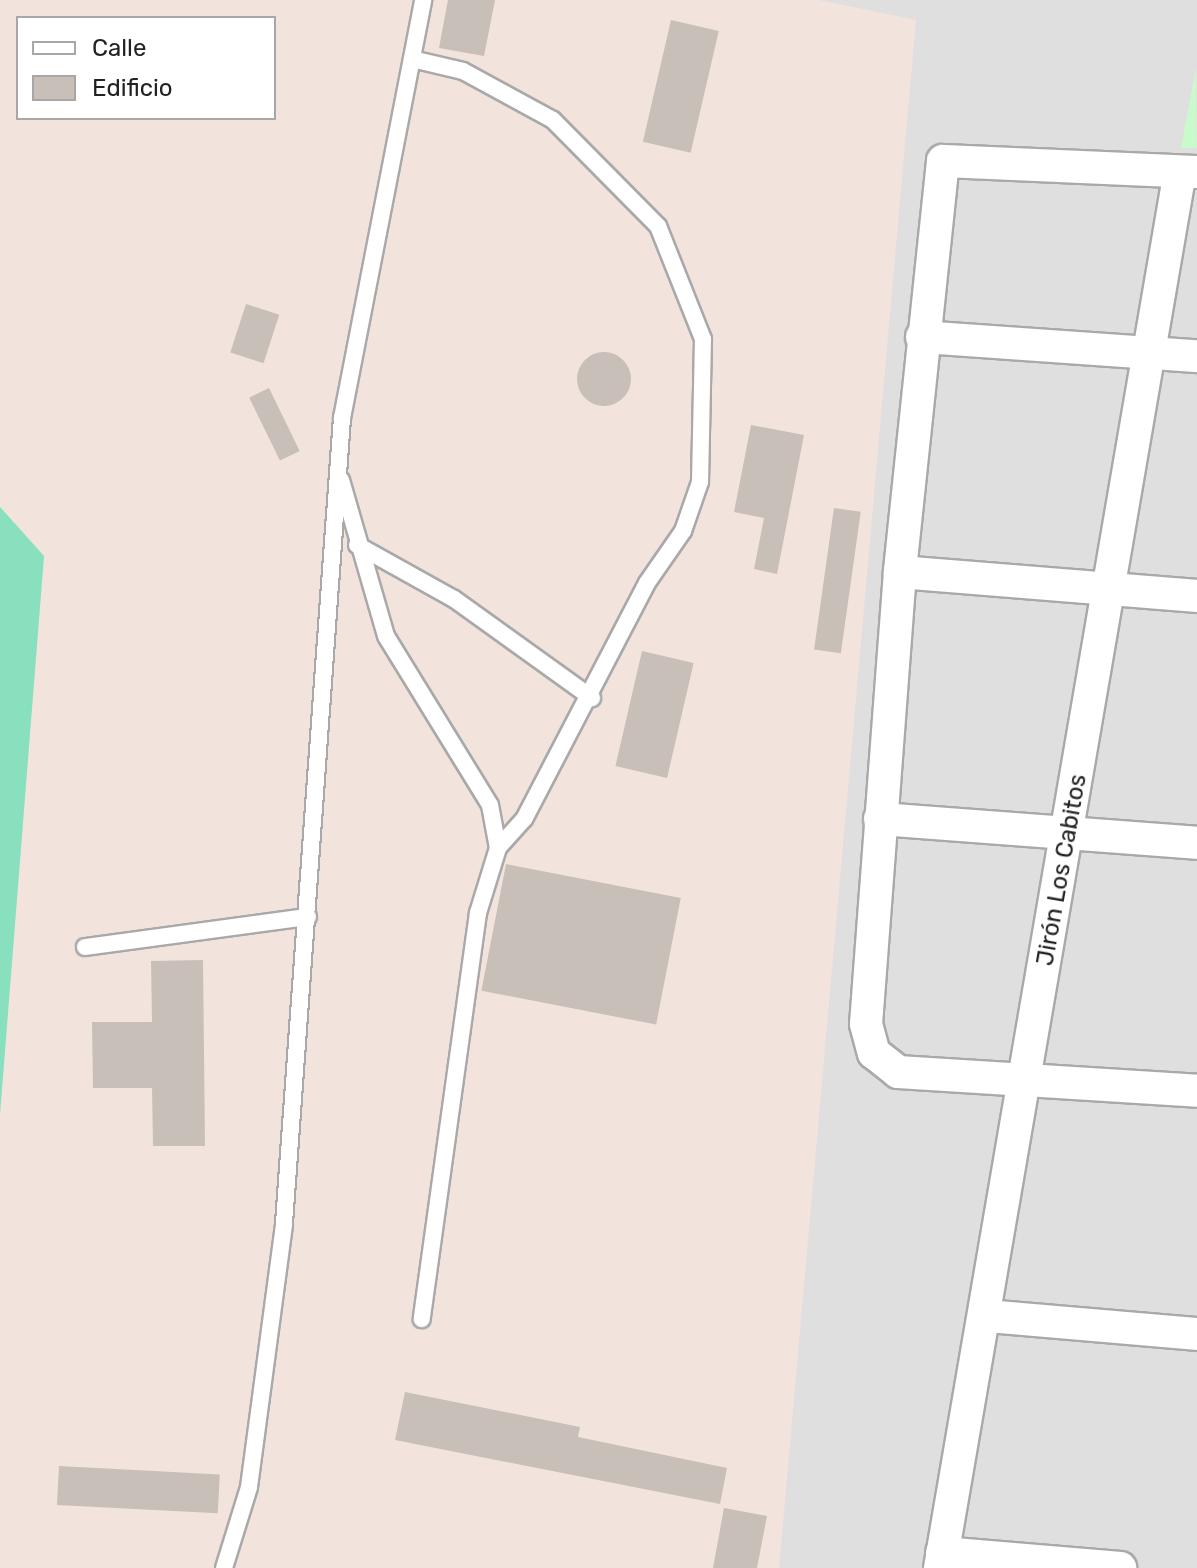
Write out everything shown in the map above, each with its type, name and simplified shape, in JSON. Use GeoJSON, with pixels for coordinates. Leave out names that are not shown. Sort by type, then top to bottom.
{"type":"FeatureCollection","features":[{"type":"Feature","properties":{"kind":"street"},"geometry":{"type":"LineString","coordinates":[[1188,172],[943,161],[922,337],[900,572],[866,1024],[874,1053],[898,1072],[1197,1091]]}},
{"type":"Feature","properties":{"kind":"street","name":"Jirón Los Cabitos"},"geometry":{"type":"LineString","coordinates":[[941,1561],[987,1316],[1025,1078],[1069,835],[1106,592],[1149,353],[1188,172]]}},
{"type":"Feature","properties":{"kind":"street"},"geometry":{"type":"LineString","coordinates":[[922,337],[1197,356]]}},
{"type":"Feature","properties":{"kind":"street"},"geometry":{"type":"LineString","coordinates":[[900,572],[1106,592],[1197,596]]}},
{"type":"Feature","properties":{"kind":"street"},"geometry":{"type":"LineString","coordinates":[[880,819],[1197,843]]}},
{"type":"Feature","properties":{"kind":"street"},"geometry":{"type":"LineString","coordinates":[[987,1316],[1197,1334]]}},
{"type":"Feature","properties":{"kind":"street"},"geometry":{"type":"LineString","coordinates":[[941,1561],[1120,1568]]}},
{"type":"Feature","properties":{"kind":"lane"},"geometry":{"type":"LineString","coordinates":[[224,1568],[249,1487],[284,1223],[338,467],[423,0]]}},
{"type":"Feature","properties":{"kind":"lane"},"geometry":{"type":"LineString","coordinates":[[412,59],[463,71],[553,120],[658,226],[703,339],[700,482],[683,531],[647,583],[592,698],[524,819],[498,848],[478,913],[422,1319]]}},
{"type":"Feature","properties":{"kind":"lane"},"geometry":{"type":"LineString","coordinates":[[338,467],[357,545],[386,636],[490,805],[498,848]]}},
{"type":"Feature","properties":{"kind":"lane"},"geometry":{"type":"LineString","coordinates":[[357,545],[454,599],[592,698]]}},
{"type":"Feature","properties":{"kind":"lane"},"geometry":{"type":"LineString","coordinates":[[85,947],[308,917]]}},
{"type":"Feature","properties":{"kind":"shaded area"},"geometry":{"type":"Polygon","coordinates":[[[0,0],[1197,0],[1197,1568],[0,1568],[0,0]]]}},
{"type":"Feature","properties":{"kind":"shaded area"},"geometry":{"type":"Polygon","coordinates":[[[0,0],[819,0],[916,20],[779,1568],[0,1568],[0,1114],[44,556],[0,507],[0,0]]]}},
{"type":"Feature","properties":{"kind":"green space"},"geometry":{"type":"Polygon","coordinates":[[[1196,68],[1197,148],[1181,148],[1196,68]]]}},
{"type":"Feature","properties":{"kind":"green space"},"geometry":{"type":"Polygon","coordinates":[[[0,507],[44,556],[0,1114],[0,507]]]}},
{"type":"Feature","properties":{"kind":"building"},"geometry":{"type":"Polygon","coordinates":[[[448,0],[495,0],[484,56],[439,48],[448,0]]]}},
{"type":"Feature","properties":{"kind":"building"},"geometry":{"type":"Polygon","coordinates":[[[671,20],[719,31],[691,153],[643,142],[671,20]]]}},
{"type":"Feature","properties":{"kind":"building"},"geometry":{"type":"Polygon","coordinates":[[[246,304],[279,315],[264,363],[230,353],[246,304]]]}},
{"type":"Feature","properties":{"kind":"building"},"geometry":{"type":"Polygon","coordinates":[[[604,352],[623,360],[631,379],[623,398],[604,406],[585,398],[577,379],[585,360],[604,352]]]}},
{"type":"Feature","properties":{"kind":"building"},"geometry":{"type":"Polygon","coordinates":[[[269,388],[300,451],[280,461],[249,398],[269,388]]]}},
{"type":"Feature","properties":{"kind":"building"},"geometry":{"type":"Polygon","coordinates":[[[751,425],[804,435],[777,574],[754,569],[764,518],[734,512],[751,425]]]}},
{"type":"Feature","properties":{"kind":"building"},"geometry":{"type":"Polygon","coordinates":[[[834,508],[861,512],[841,653],[814,650],[834,508]]]}},
{"type":"Feature","properties":{"kind":"building"},"geometry":{"type":"Polygon","coordinates":[[[642,651],[694,663],[667,778],[615,766],[642,651]]]}},
{"type":"Feature","properties":{"kind":"building"},"geometry":{"type":"Polygon","coordinates":[[[506,864],[681,898],[656,1025],[481,991],[506,864]]]}},
{"type":"Feature","properties":{"kind":"building"},"geometry":{"type":"Polygon","coordinates":[[[203,960],[205,1146],[153,1146],[152,1088],[93,1088],[92,1022],[152,1022],[151,961],[203,960]]]}},
{"type":"Feature","properties":{"kind":"building"},"geometry":{"type":"Polygon","coordinates":[[[405,1392],[580,1427],[578,1437],[727,1468],[720,1504],[395,1440],[405,1392]]]}},
{"type":"Feature","properties":{"kind":"building"},"geometry":{"type":"Polygon","coordinates":[[[59,1466],[220,1474],[218,1513],[57,1505],[59,1466]]]}},
{"type":"Feature","properties":{"kind":"building"},"geometry":{"type":"Polygon","coordinates":[[[724,1508],[767,1516],[757,1568],[713,1568],[724,1508]]]}}]}
